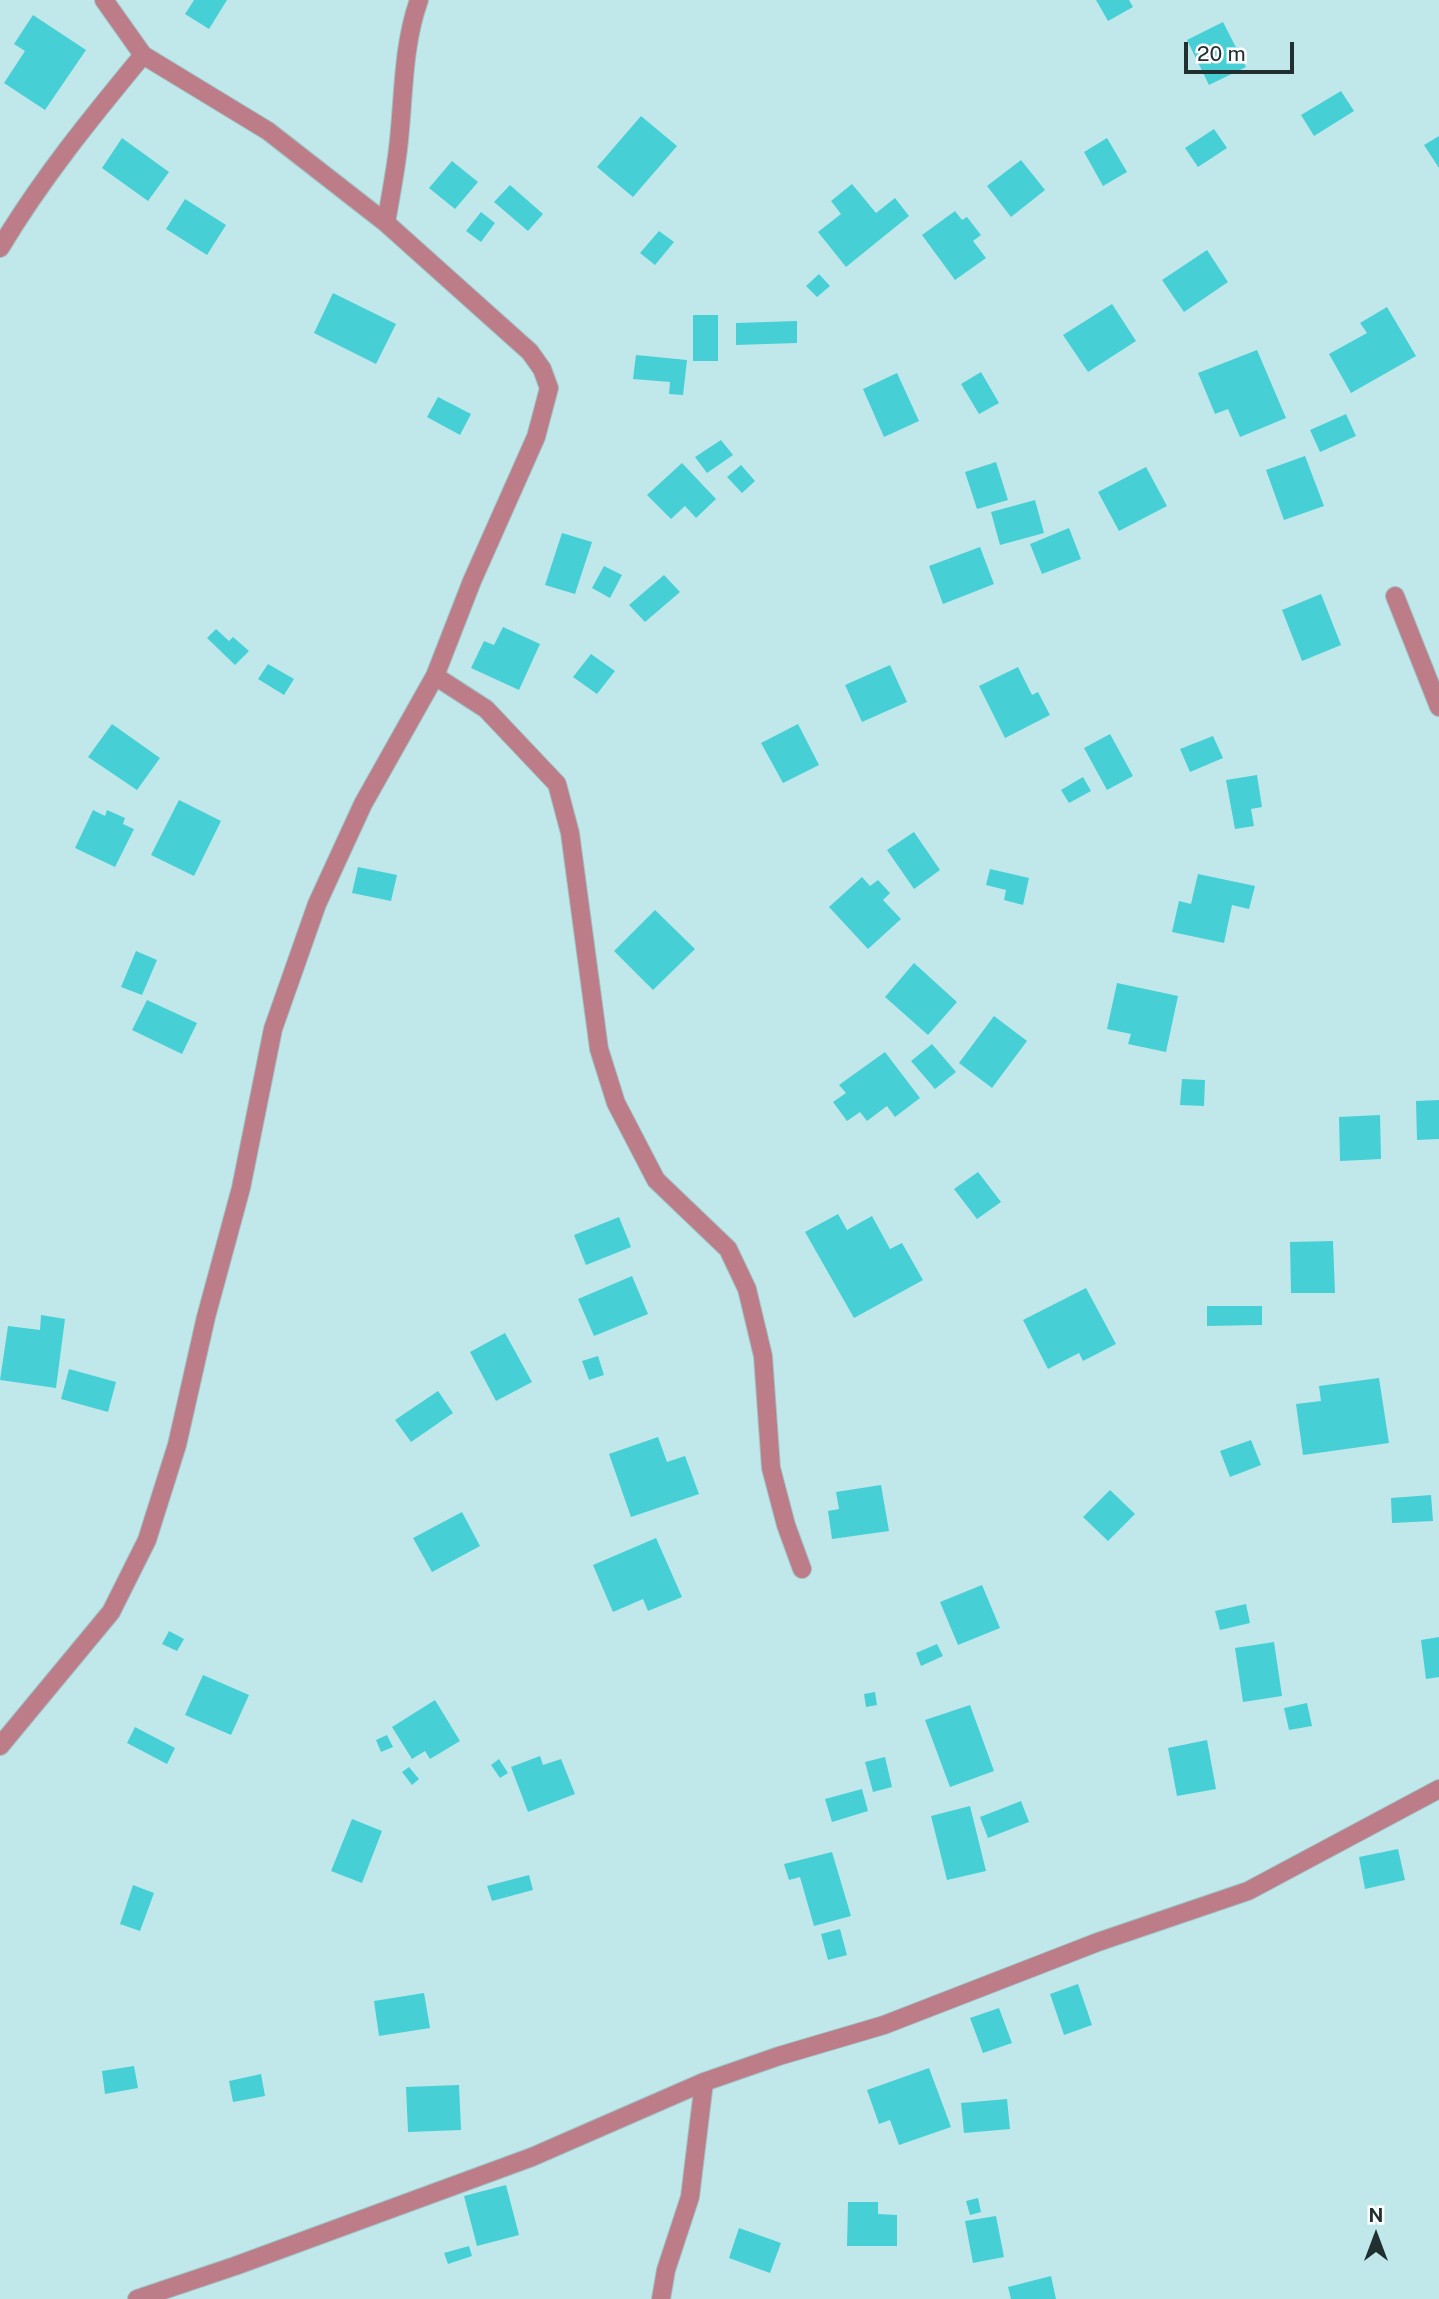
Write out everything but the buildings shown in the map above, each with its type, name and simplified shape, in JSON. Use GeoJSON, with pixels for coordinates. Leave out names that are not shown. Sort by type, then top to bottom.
{"type":"FeatureCollection","features":[{"type":"Feature","properties":{"kind":"street"},"geometry":{"type":"LineString","coordinates":[[0,1746],[111,1612],[146,1540],[177,1445],[205,1317],[241,1188],[273,1029],[317,904],[363,804],[435,676],[472,581],[536,437],[549,388],[542,369],[530,352],[386,223],[268,131],[143,55],[104,0]]}},
{"type":"Feature","properties":{"kind":"street"},"geometry":{"type":"LineString","coordinates":[[386,223],[414,14],[419,0]]}},
{"type":"Feature","properties":{"kind":"street"},"geometry":{"type":"LineString","coordinates":[[0,248],[55,164],[143,55]]}},
{"type":"Feature","properties":{"kind":"street"},"geometry":{"type":"LineString","coordinates":[[1395,596],[1439,707]]}},
{"type":"Feature","properties":{"kind":"street"},"geometry":{"type":"LineString","coordinates":[[435,676],[486,709],[557,784],[570,833],[599,1049],[616,1103],[656,1180],[728,1249],[747,1289],[763,1356],[771,1468],[786,1525],[802,1569]]}},
{"type":"Feature","properties":{"kind":"street"},"geometry":{"type":"LineString","coordinates":[[137,2299],[532,2157],[704,2082],[779,2056],[884,2025],[1097,1942],[1248,1891],[1439,1789]]}},
{"type":"Feature","properties":{"kind":"street"},"geometry":{"type":"LineString","coordinates":[[661,2299],[666,2270],[690,2197],[704,2082]]}}]}
